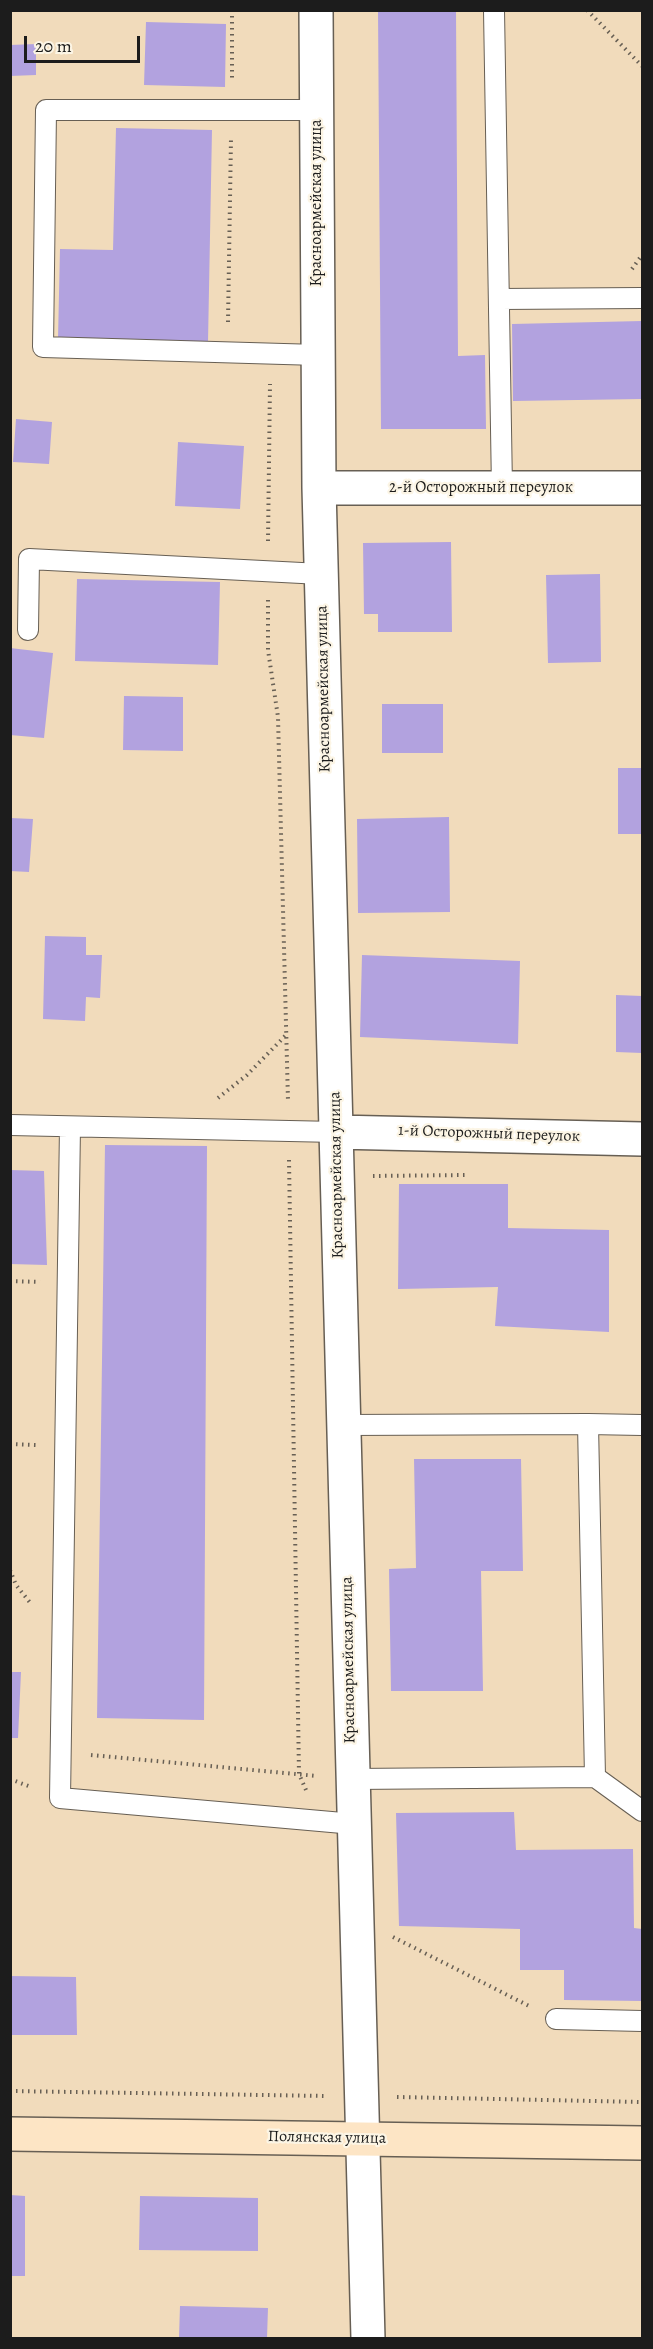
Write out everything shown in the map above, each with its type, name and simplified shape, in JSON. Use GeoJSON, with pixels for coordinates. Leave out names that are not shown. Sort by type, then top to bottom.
{"type":"FeatureCollection","features":[{"type":"Feature","properties":{"kind":"street","name":"Красноармейская улица"},"geometry":{"type":"LineString","coordinates":[[316,10],[319,488],[368,2338]]}},
{"type":"Feature","properties":{"kind":"street","name":"2-й Осторожный переулок"},"geometry":{"type":"LineString","coordinates":[[319,488],[642,488]]}},
{"type":"Feature","properties":{"kind":"street","name":"1-й Осторожный переулок"},"geometry":{"type":"LineString","coordinates":[[336,1132],[642,1138]]}},
{"type":"Feature","properties":{"kind":"street","name":"Полянская улица"},"geometry":{"type":"LineString","coordinates":[[10,2134],[642,2143]]}},
{"type":"Feature","properties":{"kind":"lane"},"geometry":{"type":"LineString","coordinates":[[494,10],[502,488]]}},
{"type":"Feature","properties":{"kind":"lane"},"geometry":{"type":"LineString","coordinates":[[316,110],[46,110],[43,347],[318,356]]}},
{"type":"Feature","properties":{"kind":"lane"},"geometry":{"type":"LineString","coordinates":[[500,299],[642,298]]}},
{"type":"Feature","properties":{"kind":"lane"},"geometry":{"type":"LineString","coordinates":[[28,630],[29,559],[321,574]]}},
{"type":"Feature","properties":{"kind":"lane"},"geometry":{"type":"LineString","coordinates":[[10,1125],[336,1132]]}},
{"type":"Feature","properties":{"kind":"lane"},"geometry":{"type":"LineString","coordinates":[[70,1126],[60,1798],[354,1824]]}},
{"type":"Feature","properties":{"kind":"lane"},"geometry":{"type":"LineString","coordinates":[[588,1424],[595,1777]]}},
{"type":"Feature","properties":{"kind":"lane"},"geometry":{"type":"LineString","coordinates":[[343,1425],[642,1425]]}},
{"type":"Feature","properties":{"kind":"lane"},"geometry":{"type":"LineString","coordinates":[[352,1779],[595,1777],[642,1811]]}},
{"type":"Feature","properties":{"kind":"lane"},"geometry":{"type":"LineString","coordinates":[[556,2019],[642,2021]]}},
{"type":"Feature","properties":{"kind":"path"},"geometry":{"type":"LineString","coordinates":[[227,353],[232,10]]}},
{"type":"Feature","properties":{"kind":"path"},"geometry":{"type":"LineString","coordinates":[[587,10],[642,66]]}},
{"type":"Feature","properties":{"kind":"path"},"geometry":{"type":"LineString","coordinates":[[270,354],[268,650],[278,717],[287,1033],[299,1774],[322,1821]]}},
{"type":"Feature","properties":{"kind":"path"},"geometry":{"type":"LineString","coordinates":[[180,1129],[247,1075],[287,1033]]}},
{"type":"Feature","properties":{"kind":"path"},"geometry":{"type":"LineString","coordinates":[[61,1752],[352,1779]]}},
{"type":"Feature","properties":{"kind":"path"},"geometry":{"type":"LineString","coordinates":[[387,1934],[556,2019]]}},
{"type":"Feature","properties":{"kind":"building"},"geometry":{"type":"Polygon","coordinates":[[[378,10],[456,10],[458,356],[485,355],[486,429],[381,429],[378,10]]]}},
{"type":"Feature","properties":{"kind":"building"},"geometry":{"type":"Polygon","coordinates":[[[146,22],[226,24],[225,87],[144,85],[146,22]]]}},
{"type":"Feature","properties":{"kind":"building"},"geometry":{"type":"Polygon","coordinates":[[[36,44],[36,75],[10,76],[10,45],[36,44]]]}},
{"type":"Feature","properties":{"kind":"building"},"geometry":{"type":"Polygon","coordinates":[[[116,128],[212,130],[208,342],[58,339],[60,249],[113,250],[116,128]]]}},
{"type":"Feature","properties":{"kind":"building"},"geometry":{"type":"Polygon","coordinates":[[[642,321],[642,399],[513,401],[512,324],[642,321]]]}},
{"type":"Feature","properties":{"kind":"building"},"geometry":{"type":"Polygon","coordinates":[[[16,419],[52,422],[49,464],[13,462],[16,419]]]}},
{"type":"Feature","properties":{"kind":"building"},"geometry":{"type":"Polygon","coordinates":[[[178,442],[244,446],[240,509],[175,506],[178,442]]]}},
{"type":"Feature","properties":{"kind":"building"},"geometry":{"type":"Polygon","coordinates":[[[451,542],[452,632],[378,632],[378,614],[364,614],[363,543],[451,542]]]}},
{"type":"Feature","properties":{"kind":"building"},"geometry":{"type":"Polygon","coordinates":[[[600,574],[601,662],[548,663],[546,575],[600,574]]]}},
{"type":"Feature","properties":{"kind":"building"},"geometry":{"type":"Polygon","coordinates":[[[77,579],[220,582],[218,665],[75,661],[77,579]]]}},
{"type":"Feature","properties":{"kind":"building"},"geometry":{"type":"Polygon","coordinates":[[[10,648],[53,653],[44,738],[10,735],[10,648]]]}},
{"type":"Feature","properties":{"kind":"building"},"geometry":{"type":"Polygon","coordinates":[[[124,696],[183,697],[183,751],[123,750],[124,696]]]}},
{"type":"Feature","properties":{"kind":"building"},"geometry":{"type":"Polygon","coordinates":[[[382,704],[443,704],[443,753],[382,753],[382,704]]]}},
{"type":"Feature","properties":{"kind":"building"},"geometry":{"type":"Polygon","coordinates":[[[618,768],[642,768],[642,834],[618,834],[618,768]]]}},
{"type":"Feature","properties":{"kind":"building"},"geometry":{"type":"Polygon","coordinates":[[[449,817],[450,912],[358,913],[357,819],[449,817]]]}},
{"type":"Feature","properties":{"kind":"building"},"geometry":{"type":"Polygon","coordinates":[[[10,818],[33,819],[29,872],[10,871],[10,818]]]}},
{"type":"Feature","properties":{"kind":"building"},"geometry":{"type":"Polygon","coordinates":[[[45,936],[86,937],[86,955],[102,955],[100,998],[86,997],[85,1021],[43,1019],[45,936]]]}},
{"type":"Feature","properties":{"kind":"building"},"geometry":{"type":"Polygon","coordinates":[[[362,955],[520,961],[518,1044],[360,1037],[362,955]]]}},
{"type":"Feature","properties":{"kind":"building"},"geometry":{"type":"Polygon","coordinates":[[[616,995],[642,996],[642,1053],[616,1052],[616,995]]]}},
{"type":"Feature","properties":{"kind":"building"},"geometry":{"type":"Polygon","coordinates":[[[105,1145],[207,1146],[204,1720],[97,1718],[105,1145]]]}},
{"type":"Feature","properties":{"kind":"building"},"geometry":{"type":"Polygon","coordinates":[[[10,1170],[44,1171],[47,1265],[10,1264],[10,1170]]]}},
{"type":"Feature","properties":{"kind":"building"},"geometry":{"type":"Polygon","coordinates":[[[399,1184],[508,1184],[508,1228],[609,1230],[609,1332],[495,1326],[498,1287],[398,1289],[399,1184]]]}},
{"type":"Feature","properties":{"kind":"building"},"geometry":{"type":"Polygon","coordinates":[[[414,1459],[521,1459],[523,1571],[481,1571],[483,1691],[391,1691],[389,1569],[416,1568],[414,1459]]]}},
{"type":"Feature","properties":{"kind":"building"},"geometry":{"type":"Polygon","coordinates":[[[10,1672],[21,1672],[18,1738],[10,1738],[10,1672]]]}},
{"type":"Feature","properties":{"kind":"building"},"geometry":{"type":"Polygon","coordinates":[[[514,1812],[516,1850],[633,1849],[634,1928],[642,1929],[642,2001],[564,2000],[564,1970],[520,1970],[520,1929],[399,1926],[396,1813],[514,1812]]]}},
{"type":"Feature","properties":{"kind":"building"},"geometry":{"type":"Polygon","coordinates":[[[10,1976],[76,1977],[77,2035],[10,2035],[10,1976]]]}},
{"type":"Feature","properties":{"kind":"building"},"geometry":{"type":"Polygon","coordinates":[[[10,2195],[25,2196],[25,2276],[10,2276],[10,2195]]]}},
{"type":"Feature","properties":{"kind":"building"},"geometry":{"type":"Polygon","coordinates":[[[140,2196],[258,2198],[258,2251],[139,2250],[140,2196]]]}},
{"type":"Feature","properties":{"kind":"building"},"geometry":{"type":"Polygon","coordinates":[[[180,2306],[268,2308],[267,2338],[179,2338],[180,2306]]]}}]}
